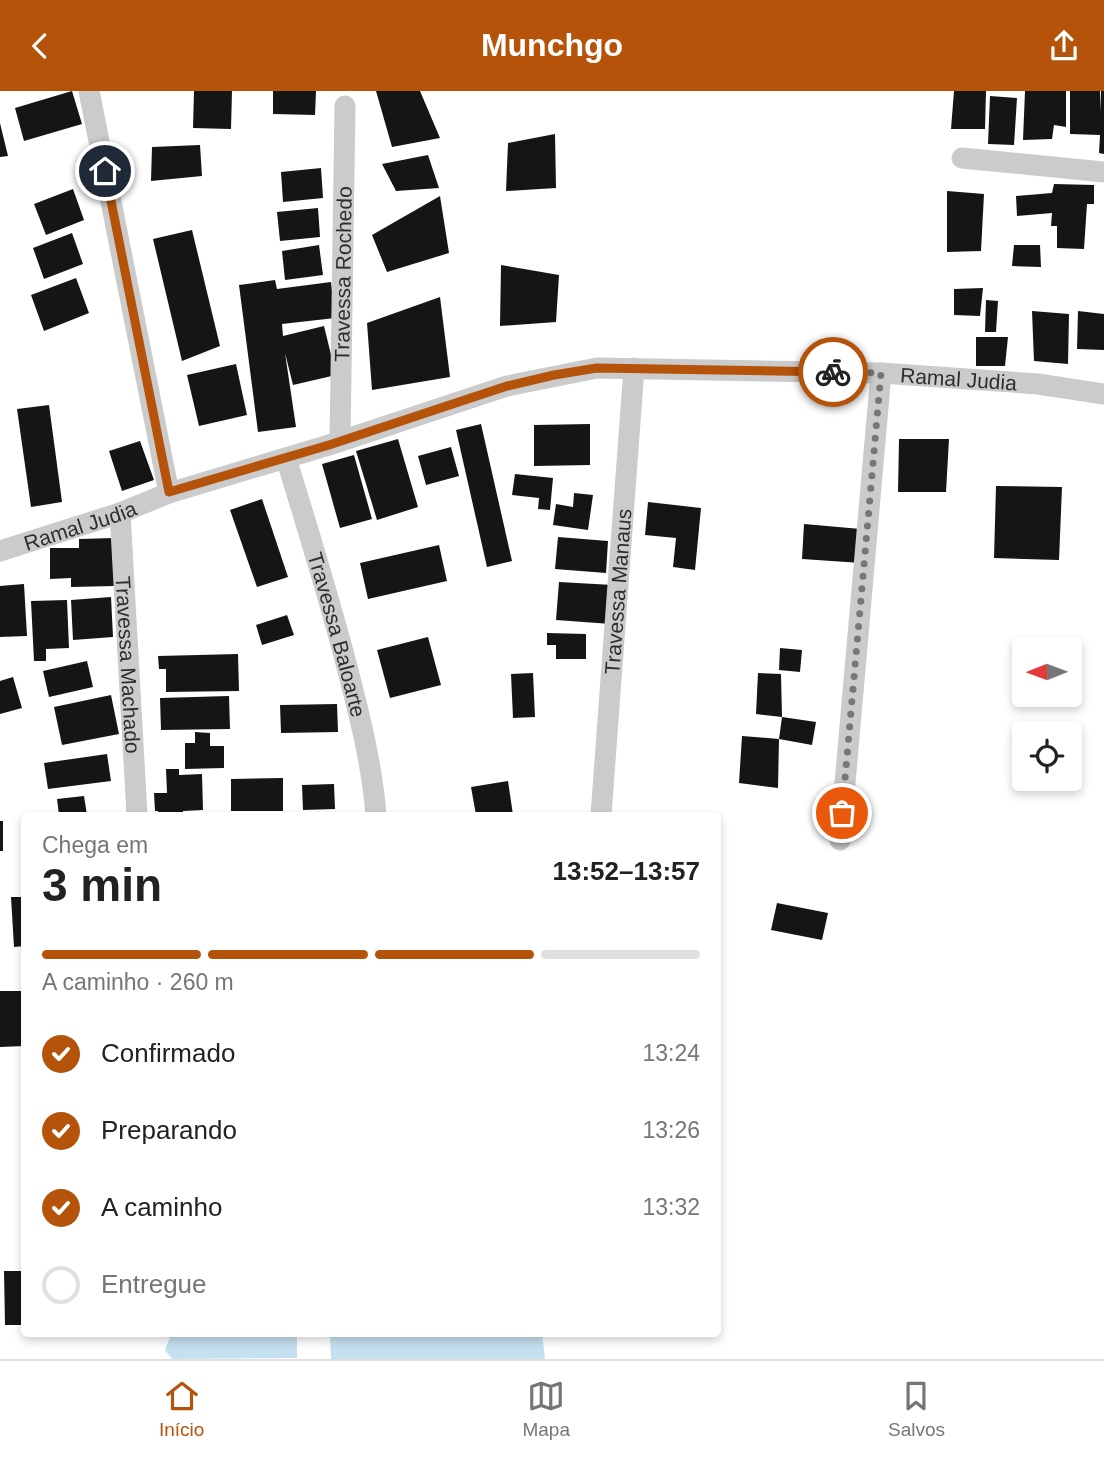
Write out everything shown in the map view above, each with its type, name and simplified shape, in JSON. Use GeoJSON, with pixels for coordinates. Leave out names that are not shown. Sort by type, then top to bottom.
{"type":"FeatureCollection","features":[{"type":"Feature","properties":{"kind":"street"},"geometry":{"type":"LineString","coordinates":[[89,91],[169,492]]}},
{"type":"Feature","properties":{"kind":"street","name":"Travessa Rochedo"},"geometry":{"type":"LineString","coordinates":[[340,440],[345,106]]}},
{"type":"Feature","properties":{"kind":"street"},"geometry":{"type":"LineString","coordinates":[[962,157],[1104,172]]}},
{"type":"Feature","properties":{"kind":"street","name":"Ramal Judia"},"geometry":{"type":"LineString","coordinates":[[0,551],[120,513],[169,492],[286,458],[507,386],[597,368],[881,373],[1038,384],[1104,394]]}},
{"type":"Feature","properties":{"kind":"street","name":"Travessa Manaus"},"geometry":{"type":"LineString","coordinates":[[601,812],[634,368]]}},
{"type":"Feature","properties":{"kind":"street"},"geometry":{"type":"LineString","coordinates":[[840,840],[881,373]]}},
{"type":"Feature","properties":{"kind":"street","name":"Travessa Baloarte"},"geometry":{"type":"LineString","coordinates":[[286,458],[325,585],[359,712],[376,812]]}},
{"type":"Feature","properties":{"kind":"street","name":"Travessa Machado"},"geometry":{"type":"LineString","coordinates":[[120,513],[137,812]]}},
{"type":"Feature","properties":{"kind":"water"},"geometry":{"type":"Polygon","coordinates":[[[170,1337],[297,1337],[297,1358],[172,1359],[165,1350],[170,1337]]]}},
{"type":"Feature","properties":{"kind":"water"},"geometry":{"type":"Polygon","coordinates":[[[330,1337],[542,1337],[545,1359],[331,1359],[330,1337]]]}},
{"type":"Feature","properties":{"kind":"building"},"geometry":{"type":"Polygon","coordinates":[[[72,91],[82,124],[24,141],[15,108],[72,91]]]}},
{"type":"Feature","properties":{"kind":"building"},"geometry":{"type":"Polygon","coordinates":[[[194,91],[232,91],[231,129],[193,128],[194,91]]]}},
{"type":"Feature","properties":{"kind":"building"},"geometry":{"type":"Polygon","coordinates":[[[273,91],[316,91],[315,115],[273,114],[273,91]]]}},
{"type":"Feature","properties":{"kind":"building"},"geometry":{"type":"Polygon","coordinates":[[[376,91],[420,91],[440,138],[392,147],[376,91]]]}},
{"type":"Feature","properties":{"kind":"building"},"geometry":{"type":"Polygon","coordinates":[[[954,91],[986,91],[985,129],[951,129],[954,91]]]}},
{"type":"Feature","properties":{"kind":"building"},"geometry":{"type":"Polygon","coordinates":[[[1025,91],[1066,91],[1066,127],[1054,125],[1052,139],[1023,140],[1025,91]]]}},
{"type":"Feature","properties":{"kind":"building"},"geometry":{"type":"Polygon","coordinates":[[[1070,91],[1100,91],[1101,112],[1101,91],[1104,91],[1104,154],[1099,153],[1100,135],[1070,134],[1070,91]]]}},
{"type":"Feature","properties":{"kind":"building"},"geometry":{"type":"Polygon","coordinates":[[[990,96],[1017,98],[1014,145],[988,144],[990,96]]]}},
{"type":"Feature","properties":{"kind":"building"},"geometry":{"type":"Polygon","coordinates":[[[0,123],[8,156],[0,157],[0,123]]]}},
{"type":"Feature","properties":{"kind":"building"},"geometry":{"type":"Polygon","coordinates":[[[555,134],[556,188],[506,191],[508,143],[555,134]]]}},
{"type":"Feature","properties":{"kind":"building"},"geometry":{"type":"Polygon","coordinates":[[[200,145],[202,176],[151,181],[152,147],[200,145]]]}},
{"type":"Feature","properties":{"kind":"building"},"geometry":{"type":"Polygon","coordinates":[[[428,155],[439,188],[396,191],[382,164],[428,155]]]}},
{"type":"Feature","properties":{"kind":"building"},"geometry":{"type":"Polygon","coordinates":[[[321,168],[323,198],[283,202],[281,172],[321,168]]]}},
{"type":"Feature","properties":{"kind":"building"},"geometry":{"type":"Polygon","coordinates":[[[1054,184],[1094,185],[1094,204],[1087,204],[1084,249],[1057,248],[1057,226],[1051,226],[1052,213],[1017,216],[1016,196],[1052,193],[1054,184]]]}},
{"type":"Feature","properties":{"kind":"building"},"geometry":{"type":"Polygon","coordinates":[[[73,189],[84,220],[46,235],[34,204],[73,189]]]}},
{"type":"Feature","properties":{"kind":"building"},"geometry":{"type":"Polygon","coordinates":[[[947,191],[984,194],[981,251],[947,252],[947,191]]]}},
{"type":"Feature","properties":{"kind":"building"},"geometry":{"type":"Polygon","coordinates":[[[440,196],[449,253],[387,272],[372,235],[440,196]]]}},
{"type":"Feature","properties":{"kind":"building"},"geometry":{"type":"Polygon","coordinates":[[[318,208],[320,237],[280,241],[277,212],[318,208]]]}},
{"type":"Feature","properties":{"kind":"building"},"geometry":{"type":"Polygon","coordinates":[[[192,230],[220,346],[182,361],[153,239],[192,230]]]}},
{"type":"Feature","properties":{"kind":"building"},"geometry":{"type":"Polygon","coordinates":[[[72,233],[83,264],[44,279],[33,248],[72,233]]]}},
{"type":"Feature","properties":{"kind":"building"},"geometry":{"type":"Polygon","coordinates":[[[319,245],[323,275],[285,280],[282,251],[319,245]]]}},
{"type":"Feature","properties":{"kind":"building"},"geometry":{"type":"Polygon","coordinates":[[[1014,245],[1040,245],[1041,267],[1012,266],[1014,245]]]}},
{"type":"Feature","properties":{"kind":"building"},"geometry":{"type":"Polygon","coordinates":[[[501,265],[559,275],[556,322],[500,326],[501,265]]]}},
{"type":"Feature","properties":{"kind":"building"},"geometry":{"type":"Polygon","coordinates":[[[76,278],[89,313],[44,331],[31,295],[76,278]]]}},
{"type":"Feature","properties":{"kind":"building"},"geometry":{"type":"Polygon","coordinates":[[[275,280],[277,289],[331,282],[335,318],[282,324],[283,336],[324,326],[336,375],[293,385],[285,353],[296,427],[258,432],[239,285],[275,280]]]}},
{"type":"Feature","properties":{"kind":"building"},"geometry":{"type":"Polygon","coordinates":[[[983,288],[980,316],[954,315],[954,289],[983,288]]]}},
{"type":"Feature","properties":{"kind":"building"},"geometry":{"type":"Polygon","coordinates":[[[440,297],[450,377],[372,390],[367,323],[440,297]]]}},
{"type":"Feature","properties":{"kind":"building"},"geometry":{"type":"Polygon","coordinates":[[[986,300],[998,301],[996,332],[985,332],[986,300]]]}},
{"type":"Feature","properties":{"kind":"building"},"geometry":{"type":"Polygon","coordinates":[[[1032,311],[1069,314],[1068,364],[1034,361],[1032,311]]]}},
{"type":"Feature","properties":{"kind":"building"},"geometry":{"type":"Polygon","coordinates":[[[1078,311],[1104,314],[1104,350],[1077,349],[1078,311]]]}},
{"type":"Feature","properties":{"kind":"building"},"geometry":{"type":"Polygon","coordinates":[[[976,337],[1008,337],[1005,366],[976,366],[976,337]]]}},
{"type":"Feature","properties":{"kind":"building"},"geometry":{"type":"Polygon","coordinates":[[[236,364],[247,415],[199,426],[187,375],[236,364]]]}},
{"type":"Feature","properties":{"kind":"building"},"geometry":{"type":"Polygon","coordinates":[[[49,405],[62,502],[31,507],[17,409],[49,405]]]}},
{"type":"Feature","properties":{"kind":"building"},"geometry":{"type":"Polygon","coordinates":[[[481,424],[512,561],[487,567],[456,430],[481,424]]]}},
{"type":"Feature","properties":{"kind":"building"},"geometry":{"type":"Polygon","coordinates":[[[590,424],[590,465],[534,466],[534,425],[590,424]]]}},
{"type":"Feature","properties":{"kind":"building"},"geometry":{"type":"Polygon","coordinates":[[[398,439],[418,507],[377,520],[356,451],[398,439]]]}},
{"type":"Feature","properties":{"kind":"building"},"geometry":{"type":"Polygon","coordinates":[[[899,439],[949,439],[946,492],[898,492],[899,439]]]}},
{"type":"Feature","properties":{"kind":"building"},"geometry":{"type":"Polygon","coordinates":[[[140,441],[154,480],[122,491],[109,451],[140,441]]]}},
{"type":"Feature","properties":{"kind":"building"},"geometry":{"type":"Polygon","coordinates":[[[451,447],[459,476],[426,485],[418,456],[451,447]]]}},
{"type":"Feature","properties":{"kind":"building"},"geometry":{"type":"Polygon","coordinates":[[[354,455],[372,519],[340,528],[322,464],[354,455]]]}},
{"type":"Feature","properties":{"kind":"building"},"geometry":{"type":"Polygon","coordinates":[[[515,474],[553,478],[550,510],[538,509],[539,498],[512,495],[515,474]]]}},
{"type":"Feature","properties":{"kind":"building"},"geometry":{"type":"Polygon","coordinates":[[[996,486],[1062,487],[1059,560],[994,558],[996,486]]]}},
{"type":"Feature","properties":{"kind":"building"},"geometry":{"type":"Polygon","coordinates":[[[574,493],[593,495],[588,530],[553,525],[556,504],[573,507],[574,493]]]}},
{"type":"Feature","properties":{"kind":"building"},"geometry":{"type":"Polygon","coordinates":[[[262,499],[288,577],[257,587],[230,510],[262,499]]]}},
{"type":"Feature","properties":{"kind":"building"},"geometry":{"type":"Polygon","coordinates":[[[648,502],[701,508],[695,570],[673,567],[676,538],[645,535],[648,502]]]}},
{"type":"Feature","properties":{"kind":"building"},"geometry":{"type":"Polygon","coordinates":[[[804,524],[861,529],[861,563],[802,559],[804,524]]]}},
{"type":"Feature","properties":{"kind":"building"},"geometry":{"type":"Polygon","coordinates":[[[558,537],[608,541],[606,573],[555,569],[558,537]]]}},
{"type":"Feature","properties":{"kind":"building"},"geometry":{"type":"Polygon","coordinates":[[[114,538],[114,586],[71,587],[71,578],[50,579],[50,548],[79,548],[79,539],[114,538]]]}},
{"type":"Feature","properties":{"kind":"building"},"geometry":{"type":"Polygon","coordinates":[[[439,545],[447,581],[368,599],[360,563],[439,545]]]}},
{"type":"Feature","properties":{"kind":"building"},"geometry":{"type":"Polygon","coordinates":[[[559,582],[613,585],[611,624],[556,620],[559,582]]]}},
{"type":"Feature","properties":{"kind":"building"},"geometry":{"type":"Polygon","coordinates":[[[24,584],[27,636],[0,637],[0,586],[24,584]]]}},
{"type":"Feature","properties":{"kind":"building"},"geometry":{"type":"Polygon","coordinates":[[[111,597],[113,637],[73,640],[71,600],[111,597]]]}},
{"type":"Feature","properties":{"kind":"building"},"geometry":{"type":"Polygon","coordinates":[[[67,600],[69,648],[46,649],[46,661],[34,661],[31,601],[67,600]]]}},
{"type":"Feature","properties":{"kind":"building"},"geometry":{"type":"Polygon","coordinates":[[[287,615],[294,635],[262,645],[256,625],[287,615]]]}},
{"type":"Feature","properties":{"kind":"building"},"geometry":{"type":"Polygon","coordinates":[[[547,633],[586,634],[586,659],[556,659],[556,645],[547,645],[547,633]]]}},
{"type":"Feature","properties":{"kind":"building"},"geometry":{"type":"Polygon","coordinates":[[[428,637],[441,685],[390,698],[377,650],[428,637]]]}},
{"type":"Feature","properties":{"kind":"building"},"geometry":{"type":"Polygon","coordinates":[[[780,648],[802,650],[800,672],[779,670],[780,648]]]}},
{"type":"Feature","properties":{"kind":"building"},"geometry":{"type":"Polygon","coordinates":[[[238,654],[239,691],[166,692],[166,669],[159,669],[158,656],[238,654]]]}},
{"type":"Feature","properties":{"kind":"building"},"geometry":{"type":"Polygon","coordinates":[[[87,661],[93,687],[49,697],[43,671],[87,661]]]}},
{"type":"Feature","properties":{"kind":"building"},"geometry":{"type":"Polygon","coordinates":[[[533,673],[535,717],[513,718],[511,674],[533,673]]]}},
{"type":"Feature","properties":{"kind":"building"},"geometry":{"type":"Polygon","coordinates":[[[758,673],[781,674],[782,717],[756,714],[758,673]]]}},
{"type":"Feature","properties":{"kind":"building"},"geometry":{"type":"Polygon","coordinates":[[[13,677],[22,708],[0,714],[0,681],[13,677]]]}},
{"type":"Feature","properties":{"kind":"building"},"geometry":{"type":"Polygon","coordinates":[[[111,695],[119,734],[62,745],[54,707],[111,695]]]}},
{"type":"Feature","properties":{"kind":"building"},"geometry":{"type":"Polygon","coordinates":[[[229,696],[230,729],[161,730],[160,698],[229,696]]]}},
{"type":"Feature","properties":{"kind":"building"},"geometry":{"type":"Polygon","coordinates":[[[337,704],[338,732],[281,733],[280,705],[337,704]]]}},
{"type":"Feature","properties":{"kind":"building"},"geometry":{"type":"Polygon","coordinates":[[[782,717],[816,722],[812,745],[779,739],[782,717]]]}},
{"type":"Feature","properties":{"kind":"building"},"geometry":{"type":"Polygon","coordinates":[[[195,732],[210,733],[210,746],[224,746],[224,768],[185,769],[185,743],[195,743],[195,732]]]}},
{"type":"Feature","properties":{"kind":"building"},"geometry":{"type":"Polygon","coordinates":[[[742,736],[779,739],[778,788],[739,783],[742,736]]]}},
{"type":"Feature","properties":{"kind":"building"},"geometry":{"type":"Polygon","coordinates":[[[107,754],[111,781],[48,789],[44,763],[107,754]]]}},
{"type":"Feature","properties":{"kind":"building"},"geometry":{"type":"Polygon","coordinates":[[[166,769],[179,769],[179,775],[202,774],[203,810],[155,811],[154,793],[167,793],[166,769]]]}},
{"type":"Feature","properties":{"kind":"building"},"geometry":{"type":"Polygon","coordinates":[[[283,778],[283,811],[231,811],[231,779],[283,778]]]}},
{"type":"Feature","properties":{"kind":"building"},"geometry":{"type":"Polygon","coordinates":[[[508,781],[513,812],[475,812],[471,787],[508,781]]]}},
{"type":"Feature","properties":{"kind":"building"},"geometry":{"type":"Polygon","coordinates":[[[334,784],[335,809],[303,810],[302,785],[334,784]]]}},
{"type":"Feature","properties":{"kind":"building"},"geometry":{"type":"Polygon","coordinates":[[[84,796],[87,812],[59,812],[57,799],[84,796]]]}},
{"type":"Feature","properties":{"kind":"building"},"geometry":{"type":"Polygon","coordinates":[[[0,821],[3,821],[3,851],[0,851],[0,821]]]}},
{"type":"Feature","properties":{"kind":"building"},"geometry":{"type":"Polygon","coordinates":[[[11,897],[21,897],[21,946],[14,947],[11,897]]]}},
{"type":"Feature","properties":{"kind":"building"},"geometry":{"type":"Polygon","coordinates":[[[777,903],[828,913],[822,940],[771,930],[777,903]]]}},
{"type":"Feature","properties":{"kind":"building"},"geometry":{"type":"Polygon","coordinates":[[[0,991],[21,991],[21,1046],[0,1047],[0,991]]]}},
{"type":"Feature","properties":{"kind":"building"},"geometry":{"type":"Polygon","coordinates":[[[4,1271],[21,1271],[21,1325],[5,1325],[4,1271]]]}},
{"type":"Feature","properties":{"kind":"way so far"},"geometry":{"type":"LineString","coordinates":[[833,372],[881,373],[842,813]]}},
{"type":"Feature","properties":{"kind":"route"},"geometry":{"type":"LineString","coordinates":[[105,171],[169,492],[329,445],[507,386],[554,375],[597,368],[833,372]]}}]}
